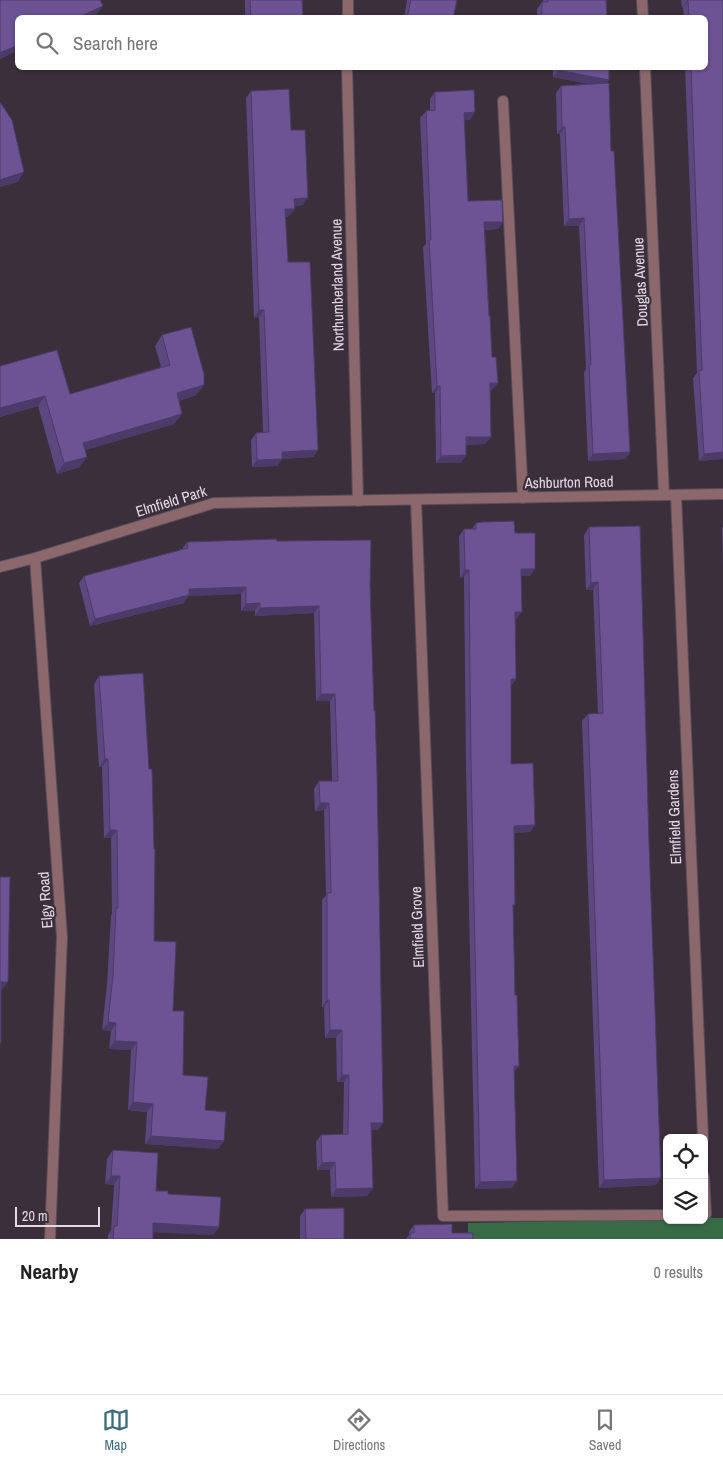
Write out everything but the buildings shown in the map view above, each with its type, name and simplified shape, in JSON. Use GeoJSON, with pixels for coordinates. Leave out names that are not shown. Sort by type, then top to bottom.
{"type":"FeatureCollection","features":[{"type":"Feature","properties":{"kind":"street"},"geometry":{"type":"LineString","coordinates":[[348,0],[348,15]]}},
{"type":"Feature","properties":{"kind":"street"},"geometry":{"type":"LineString","coordinates":[[642,0],[643,15]]}},
{"type":"Feature","properties":{"kind":"street","name":"Northumberland Avenue"},"geometry":{"type":"LineString","coordinates":[[347,70],[358,501]]}},
{"type":"Feature","properties":{"kind":"street","name":"Douglas Avenue"},"geometry":{"type":"LineString","coordinates":[[645,70],[664,495]]}},
{"type":"Feature","properties":{"kind":"street"},"geometry":{"type":"LineString","coordinates":[[503,101],[523,498]]}},
{"type":"Feature","properties":{"kind":"street","name":"Ashburton Road"},"geometry":{"type":"LineString","coordinates":[[416,500],[723,494]]}},
{"type":"Feature","properties":{"kind":"street","name":"Elmfield Gardens"},"geometry":{"type":"LineString","coordinates":[[676,495],[703,1134]]}},
{"type":"Feature","properties":{"kind":"street","name":"Elmfield Park"},"geometry":{"type":"LineString","coordinates":[[0,567],[214,503],[416,500]]}},
{"type":"Feature","properties":{"kind":"street","name":"Elmfield Grove"},"geometry":{"type":"LineString","coordinates":[[416,500],[443,1216],[663,1215]]}},
{"type":"Feature","properties":{"kind":"street","name":"Elgy Road"},"geometry":{"type":"LineString","coordinates":[[35,558],[62,937],[50,1239]]}},
{"type":"Feature","properties":{"kind":"green space"},"geometry":{"type":"Polygon","coordinates":[[[708,1218],[723,1218],[723,1239],[468,1239],[468,1223],[663,1219],[663,1224],[708,1224],[708,1218]]]}}]}
